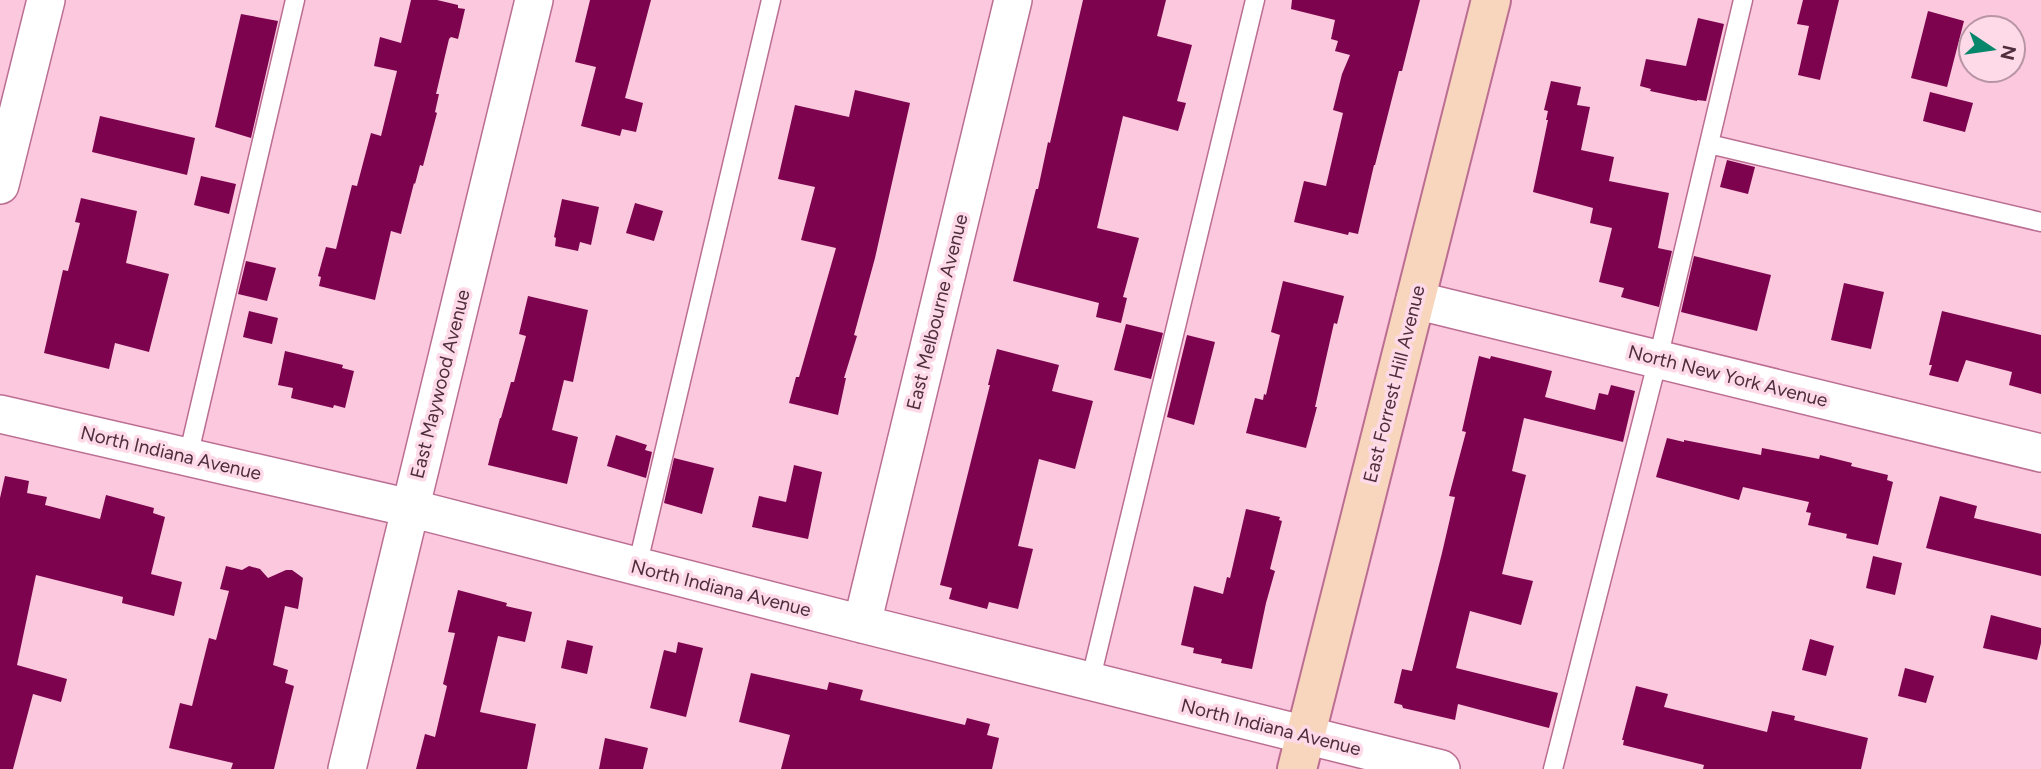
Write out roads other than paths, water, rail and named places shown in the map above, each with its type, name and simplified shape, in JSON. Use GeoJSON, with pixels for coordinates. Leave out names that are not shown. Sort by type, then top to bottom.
{"type":"FeatureCollection","features":[{"type":"Feature","properties":{"kind":"main road","name":"East Forrest Hill Avenue"},"geometry":{"type":"LineString","coordinates":[[1301,752],[1491,0]]}},
{"type":"Feature","properties":{"kind":"street"},"geometry":{"type":"LineString","coordinates":[[0,185],[46,0]]}},
{"type":"Feature","properties":{"kind":"street","name":"East Maywood Avenue"},"geometry":{"type":"LineString","coordinates":[[347,769],[534,0]]}},
{"type":"Feature","properties":{"kind":"street","name":"East Melbourne Avenue"},"geometry":{"type":"LineString","coordinates":[[862,624],[1013,0]]}},
{"type":"Feature","properties":{"kind":"street","name":"North New York Avenue"},"geometry":{"type":"LineString","coordinates":[[1415,300],[2041,453]]}},
{"type":"Feature","properties":{"kind":"street","name":"North Indiana Avenue"},"geometry":{"type":"LineString","coordinates":[[0,414],[410,508],[1090,682],[1301,752],[1441,769]]}},
{"type":"Feature","properties":{"kind":"lane"},"geometry":{"type":"LineString","coordinates":[[188,457],[295,0]]}},
{"type":"Feature","properties":{"kind":"lane"},"geometry":{"type":"LineString","coordinates":[[637,567],[771,0]]}},
{"type":"Feature","properties":{"kind":"lane"},"geometry":{"type":"LineString","coordinates":[[1090,682],[1255,0]]}},
{"type":"Feature","properties":{"kind":"lane"},"geometry":{"type":"LineString","coordinates":[[1553,769],[1658,359],[1743,0]]}},
{"type":"Feature","properties":{"kind":"lane"},"geometry":{"type":"LineString","coordinates":[[1709,144],[2041,222]]}}]}
